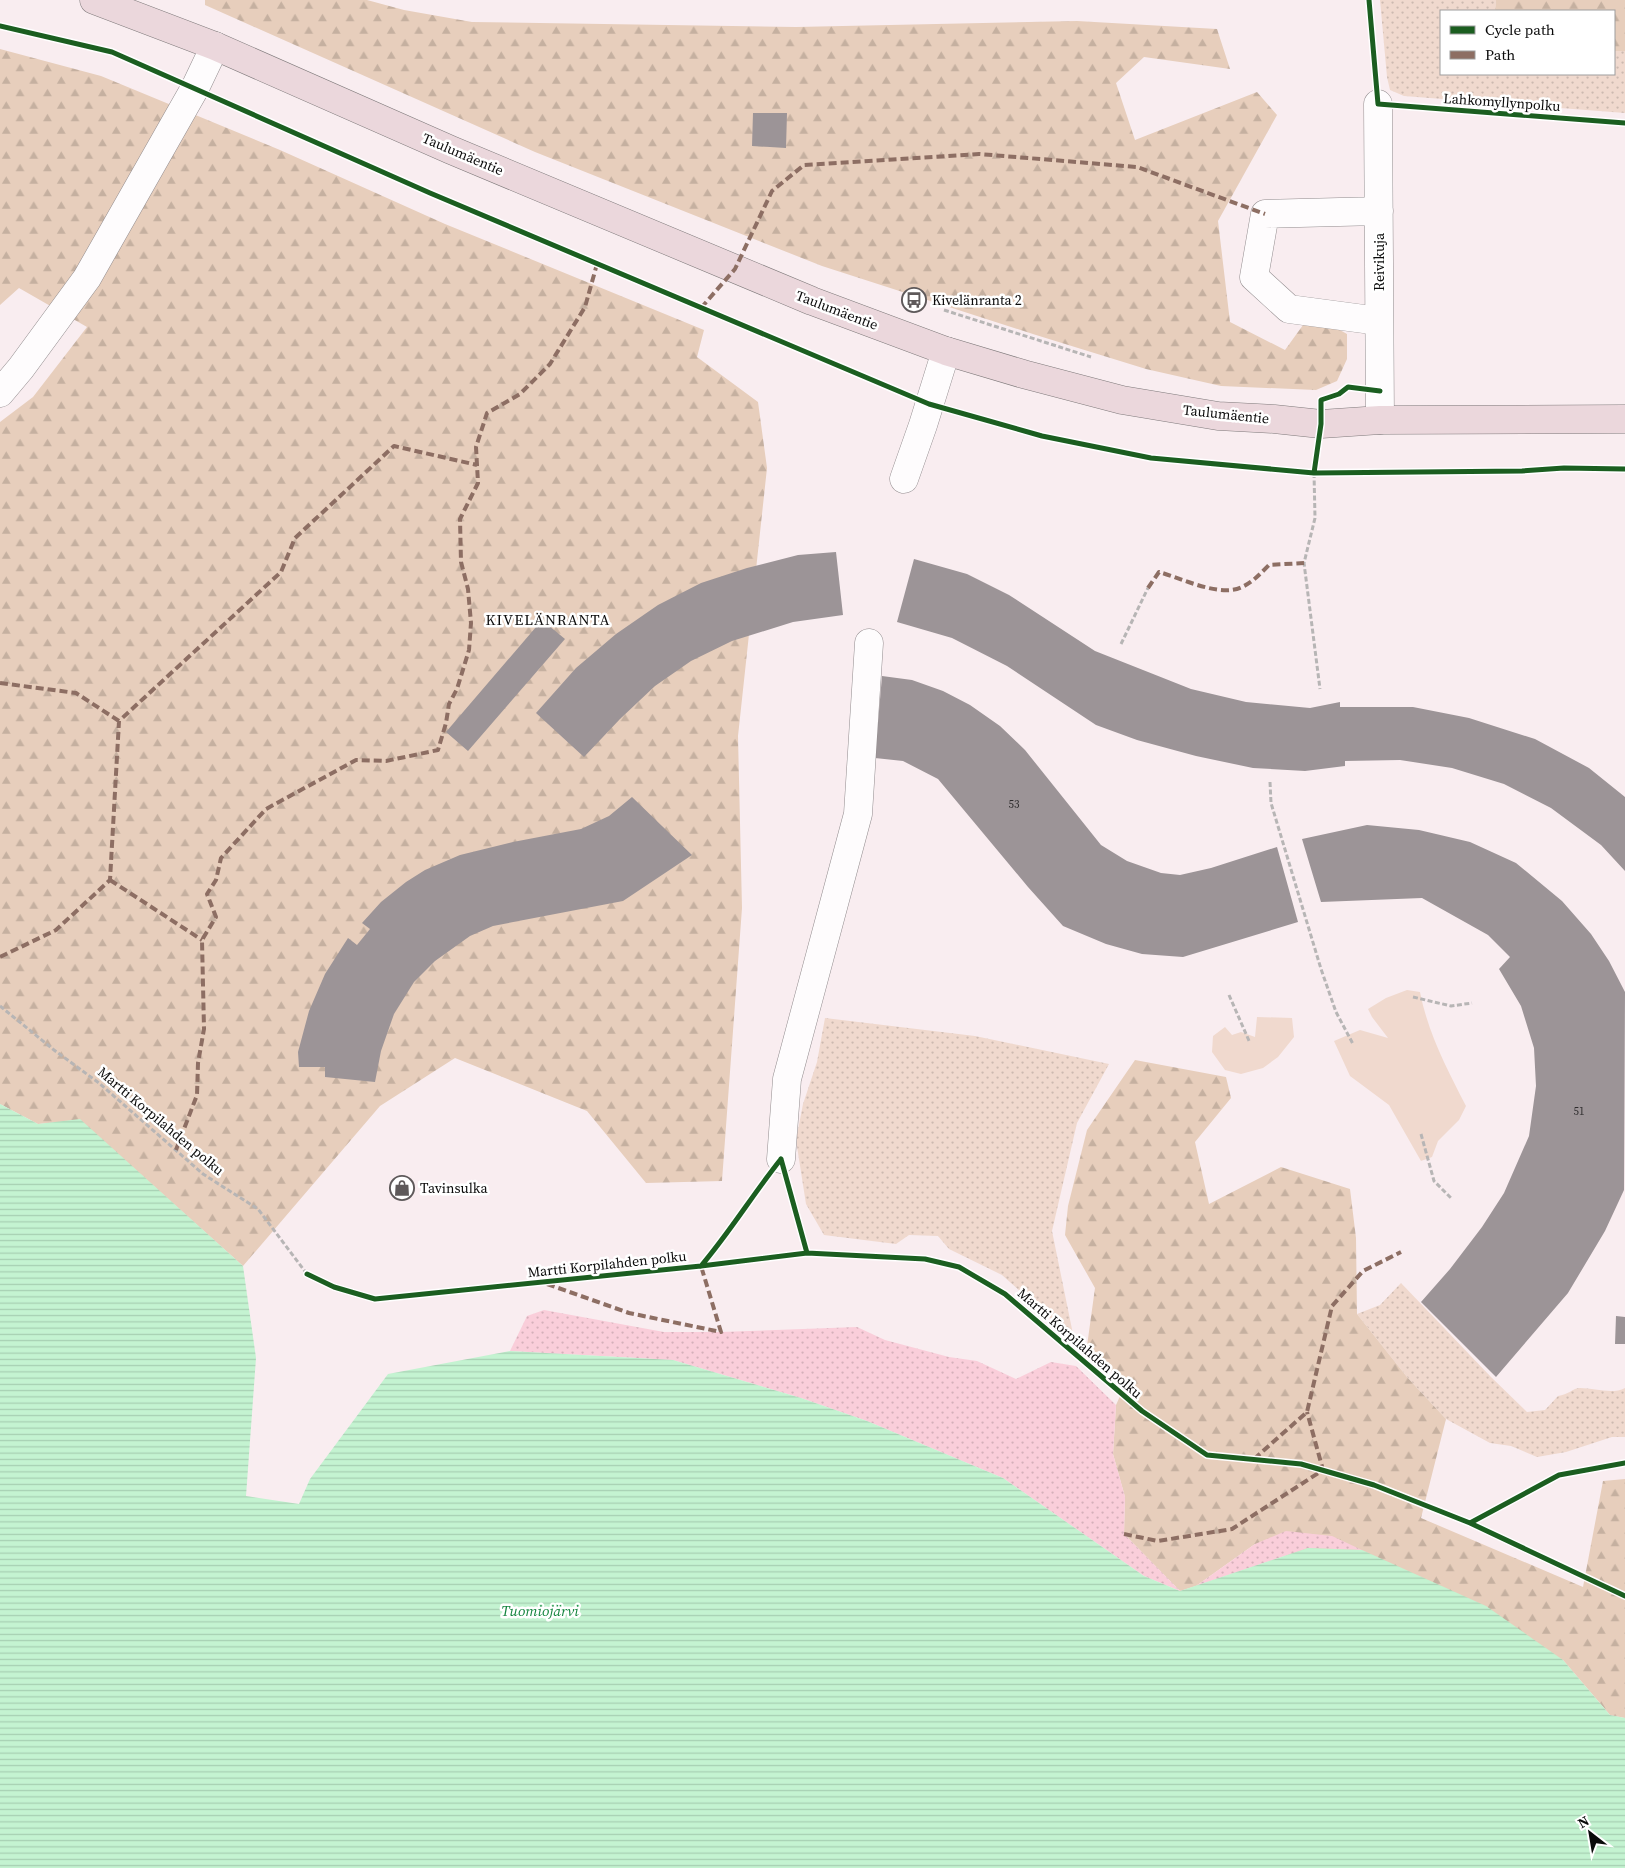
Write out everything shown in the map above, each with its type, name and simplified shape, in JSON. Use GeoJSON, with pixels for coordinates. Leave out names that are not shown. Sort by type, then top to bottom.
{"type":"FeatureCollection","features":[{"type":"Feature","properties":{"kind":"main road","name":"Taulumäentie"},"geometry":{"type":"LineString","coordinates":[[94,0],[215,46],[451,150],[812,301],[946,351],[1122,400],[1218,416],[1321,424],[1380,420],[1625,419]]}},
{"type":"Feature","properties":{"kind":"street"},"geometry":{"type":"LineString","coordinates":[[0,392],[21,368],[87,278],[195,88],[215,46]]}},
{"type":"Feature","properties":{"kind":"street","name":"Reivikuja"},"geometry":{"type":"LineString","coordinates":[[1378,104],[1380,420]]}},
{"type":"Feature","properties":{"kind":"street"},"geometry":{"type":"LineString","coordinates":[[1379,211],[1264,214],[1254,277],[1288,310],[1380,321]]}},
{"type":"Feature","properties":{"kind":"street"},"geometry":{"type":"LineString","coordinates":[[904,479],[946,351]]}},
{"type":"Feature","properties":{"kind":"street"},"geometry":{"type":"LineString","coordinates":[[780,1159],[787,1079],[858,814],[868,643]]}},
{"type":"Feature","properties":{"kind":"path"},"geometry":{"type":"LineString","coordinates":[[944,310],[1092,357]]}},
{"type":"Feature","properties":{"kind":"path"},"geometry":{"type":"LineString","coordinates":[[1320,689],[1304,564],[1315,518],[1314,473],[1321,424]]}},
{"type":"Feature","properties":{"kind":"path"},"geometry":{"type":"LineString","coordinates":[[1307,472],[1322,473]]}},
{"type":"Feature","properties":{"kind":"path"},"geometry":{"type":"LineString","coordinates":[[1121,644],[1148,588]]}},
{"type":"Feature","properties":{"kind":"path"},"geometry":{"type":"LineString","coordinates":[[1270,782],[1271,803],[1321,969],[1336,1012],[1353,1044]]}},
{"type":"Feature","properties":{"kind":"path"},"geometry":{"type":"LineString","coordinates":[[1229,995],[1250,1043]]}},
{"type":"Feature","properties":{"kind":"path"},"geometry":{"type":"LineString","coordinates":[[1413,997],[1451,1006],[1472,1003]]}},
{"type":"Feature","properties":{"kind":"path"},"geometry":{"type":"LineString","coordinates":[[1421,1134],[1434,1182],[1451,1198]]}},
{"type":"Feature","properties":{"kind":"shaded area"},"geometry":{"type":"Polygon","coordinates":[[[1380,0],[1496,0],[1495,10],[1440,10],[1440,75],[1615,75],[1615,51],[1625,51],[1625,113],[1404,96],[1390,90],[1387,77],[1380,0]]]}},
{"type":"Feature","properties":{"kind":"shaded area"},"geometry":{"type":"Polygon","coordinates":[[[1407,990],[1420,992],[1433,1036],[1466,1106],[1459,1120],[1438,1141],[1432,1157],[1421,1161],[1389,1105],[1350,1076],[1334,1041],[1360,1030],[1388,1038],[1368,1009],[1386,998],[1407,990]]]}},
{"type":"Feature","properties":{"kind":"shaded area"},"geometry":{"type":"Polygon","coordinates":[[[1257,1017],[1292,1018],[1294,1037],[1278,1057],[1263,1068],[1241,1074],[1225,1070],[1212,1052],[1213,1036],[1225,1027],[1232,1035],[1241,1032],[1255,1037],[1257,1017]]]}},
{"type":"Feature","properties":{"kind":"shaded area"},"geometry":{"type":"Polygon","coordinates":[[[825,1018],[975,1036],[1109,1064],[1077,1123],[1052,1231],[1074,1339],[1002,1275],[949,1249],[938,1236],[909,1235],[896,1244],[824,1235],[806,1204],[796,1140],[803,1104],[817,1062],[825,1018]]]}},
{"type":"Feature","properties":{"kind":"shaded area"},"geometry":{"type":"Polygon","coordinates":[[[1401,1283],[1527,1412],[1545,1410],[1558,1396],[1577,1388],[1615,1391],[1625,1388],[1625,1437],[1612,1437],[1566,1452],[1537,1457],[1511,1446],[1490,1443],[1446,1419],[1407,1377],[1357,1314],[1380,1305],[1401,1283]]]}},
{"type":"Feature","properties":{"kind":"green space"},"geometry":{"type":"Polygon","coordinates":[[[205,0],[367,0],[404,10],[472,22],[796,27],[1077,21],[1217,29],[1230,69],[1144,57],[1116,83],[1135,140],[1257,92],[1277,115],[1218,221],[1230,322],[1285,350],[1311,314],[1347,334],[1347,359],[1337,381],[1316,390],[1221,386],[1146,369],[1036,335],[822,266],[535,152],[205,5],[205,0]]]}},
{"type":"Feature","properties":{"kind":"green space"},"geometry":{"type":"Polygon","coordinates":[[[1496,0],[1625,0],[1625,51],[1615,51],[1615,10],[1495,10],[1496,0]]]}},
{"type":"Feature","properties":{"kind":"green space"},"geometry":{"type":"Polygon","coordinates":[[[0,49],[101,76],[280,150],[445,224],[704,330],[697,357],[758,402],[767,468],[738,736],[742,908],[722,1181],[646,1183],[587,1111],[455,1058],[380,1106],[243,1266],[80,1120],[38,1124],[0,1104],[0,422],[33,397],[87,327],[19,288],[0,305],[0,49]]]}},
{"type":"Feature","properties":{"kind":"green space"},"geometry":{"type":"Polygon","coordinates":[[[1135,1060],[1226,1077],[1231,1098],[1195,1142],[1209,1204],[1281,1167],[1350,1189],[1356,1238],[1357,1314],[1407,1377],[1446,1419],[1421,1518],[1583,1587],[1603,1481],[1625,1479],[1625,1718],[1610,1715],[1563,1660],[1255,1544],[1196,1586],[1180,1591],[1124,1534],[1125,1497],[1113,1454],[1116,1405],[1125,1385],[1087,1346],[1095,1288],[1065,1235],[1068,1206],[1087,1130],[1135,1060]]]}},
{"type":"Feature","properties":{"kind":"sand"},"geometry":{"type":"Polygon","coordinates":[[[544,1310],[664,1332],[857,1327],[885,1340],[949,1357],[977,1361],[1016,1379],[1051,1362],[1076,1366],[1116,1405],[1113,1454],[1125,1497],[1124,1534],[1180,1591],[1144,1576],[1003,1478],[867,1421],[801,1398],[673,1360],[510,1351],[527,1316],[544,1310]]]}},
{"type":"Feature","properties":{"kind":"sand"},"geometry":{"type":"Polygon","coordinates":[[[1286,1531],[1332,1536],[1362,1550],[1308,1548],[1196,1586],[1255,1544],[1286,1531]]]}},
{"type":"Feature","properties":{"kind":"water","name":"Tuomiojärvi"},"geometry":{"type":"Polygon","coordinates":[[[0,1104],[38,1124],[80,1119],[243,1266],[256,1358],[246,1496],[299,1504],[310,1479],[388,1374],[510,1351],[673,1360],[801,1398],[867,1421],[1003,1478],[1144,1576],[1180,1591],[1308,1548],[1362,1550],[1486,1606],[1563,1660],[1610,1715],[1625,1718],[1625,1868],[0,1868],[0,1104]]]}},
{"type":"Feature","properties":{"kind":"building"},"geometry":{"type":"Polygon","coordinates":[[[753,113],[787,113],[786,148],[752,146],[753,113]]]}},
{"type":"Feature","properties":{"kind":"building"},"geometry":{"type":"Polygon","coordinates":[[[836,552],[843,615],[793,622],[732,641],[691,661],[655,686],[584,757],[536,713],[576,668],[616,634],[658,605],[701,583],[747,568],[798,555],[836,552]]]}},
{"type":"Feature","properties":{"kind":"building"},"geometry":{"type":"Polygon","coordinates":[[[914,559],[967,574],[1009,595],[1095,651],[1191,689],[1246,702],[1310,708],[1340,702],[1340,707],[1413,707],[1469,718],[1535,739],[1589,768],[1625,797],[1625,871],[1601,845],[1551,808],[1504,784],[1452,768],[1400,760],[1345,761],[1345,766],[1305,771],[1253,768],[1196,756],[1137,740],[1096,725],[1007,666],[952,638],[897,622],[914,559]]]}},
{"type":"Feature","properties":{"kind":"building"},"geometry":{"type":"Polygon","coordinates":[[[542,620],[565,639],[468,751],[446,732],[542,620]]]}},
{"type":"Feature","properties":{"kind":"building"},"geometry":{"type":"Polygon","coordinates":[[[882,676],[912,680],[943,691],[970,705],[1000,726],[1025,750],[1101,845],[1127,861],[1161,873],[1180,875],[1211,868],[1277,847],[1298,922],[1183,957],[1142,954],[1106,944],[1063,926],[938,779],[903,761],[875,758],[882,676]]]}},
{"type":"Feature","properties":{"kind":"building"},"geometry":{"type":"Polygon","coordinates":[[[632,797],[692,855],[623,901],[493,926],[470,936],[435,961],[414,982],[394,1014],[381,1051],[375,1082],[325,1077],[325,1067],[299,1067],[298,1052],[309,1011],[325,974],[348,938],[357,945],[370,929],[362,923],[381,902],[425,870],[460,855],[513,842],[581,829],[609,816],[632,797]]]}},
{"type":"Feature","properties":{"kind":"building"},"geometry":{"type":"Polygon","coordinates":[[[1367,825],[1419,830],[1470,842],[1516,863],[1562,901],[1591,934],[1609,961],[1625,992],[1624,1190],[1605,1231],[1568,1293],[1496,1377],[1421,1302],[1450,1269],[1482,1227],[1504,1193],[1529,1136],[1536,1086],[1534,1048],[1521,1006],[1499,969],[1510,957],[1488,935],[1422,898],[1321,902],[1302,839],[1367,825]]]}},
{"type":"Feature","properties":{"kind":"building"},"geometry":{"type":"Polygon","coordinates":[[[1616,1316],[1625,1317],[1625,1344],[1615,1344],[1616,1316]]]}},
{"type":"Feature","properties":{"kind":"marked path"},"geometry":{"type":"LineString","coordinates":[[701,308],[735,269],[772,191],[804,165],[979,154],[1137,167],[1265,214]]}},
{"type":"Feature","properties":{"kind":"marked path"},"geometry":{"type":"LineString","coordinates":[[176,1150],[197,1095],[198,1063],[204,1029],[202,940],[216,917],[207,894],[216,880],[221,858],[266,809],[356,760],[386,761],[438,750],[446,723],[449,704],[457,689],[469,650],[471,623],[468,589],[461,562],[460,519],[478,483],[476,447],[487,413],[520,394],[550,364],[585,307],[597,264]]}},
{"type":"Feature","properties":{"kind":"marked path"},"geometry":{"type":"LineString","coordinates":[[0,957],[56,930],[110,880],[119,721],[281,572],[295,538],[394,446],[477,465]]}},
{"type":"Feature","properties":{"kind":"marked path"},"geometry":{"type":"LineString","coordinates":[[1148,588],[1159,572],[1212,589],[1233,590],[1250,583],[1269,565],[1304,563]]}},
{"type":"Feature","properties":{"kind":"marked path"},"geometry":{"type":"LineString","coordinates":[[0,683],[76,693],[119,721]]}},
{"type":"Feature","properties":{"kind":"marked path"},"geometry":{"type":"LineString","coordinates":[[110,880],[202,940]]}},
{"type":"Feature","properties":{"kind":"marked path"},"geometry":{"type":"LineString","coordinates":[[1254,1459],[1307,1412],[1332,1306],[1363,1271],[1401,1252]]}},
{"type":"Feature","properties":{"kind":"marked path"},"geometry":{"type":"LineString","coordinates":[[547,1284],[629,1313],[721,1332],[701,1266]]}},
{"type":"Feature","properties":{"kind":"marked path"},"geometry":{"type":"LineString","coordinates":[[1124,1534],[1158,1541],[1232,1529],[1323,1470],[1307,1412]]}},
{"type":"Feature","properties":{"kind":"cycle path","name":"Lahkomyllynpolku"},"geometry":{"type":"LineString","coordinates":[[1369,0],[1378,104],[1625,123]]}},
{"type":"Feature","properties":{"kind":"cycle path"},"geometry":{"type":"LineString","coordinates":[[0,26],[112,52],[430,193],[929,404],[1042,436],[1151,458],[1314,473],[1522,471],[1564,468],[1625,469]]}},
{"type":"Feature","properties":{"kind":"cycle path"},"geometry":{"type":"LineString","coordinates":[[1314,473],[1321,424],[1321,400],[1339,394],[1348,387],[1380,391]]}},
{"type":"Feature","properties":{"kind":"cycle path"},"geometry":{"type":"LineString","coordinates":[[781,1159],[807,1253]]}},
{"type":"Feature","properties":{"kind":"cycle path"},"geometry":{"type":"LineString","coordinates":[[701,1266],[781,1159]]}},
{"type":"Feature","properties":{"kind":"cycle path","name":"Martti Korpilahden polku"},"geometry":{"type":"LineString","coordinates":[[307,1274],[334,1287],[375,1299],[701,1266],[807,1253],[925,1259],[959,1267],[1005,1294],[1142,1411],[1207,1455],[1301,1464],[1374,1485],[1470,1523],[1559,1475],[1625,1463]]}},
{"type":"Feature","properties":{"kind":"cycle path"},"geometry":{"type":"LineString","coordinates":[[1470,1523],[1625,1596]]}},
{"type":"Feature","properties":{"kind":"place","name":"Kivelänranta 2"},"geometry":{"type":"Point","coordinates":[914,300]}},
{"type":"Feature","properties":{"kind":"place","name":"Tavinsulka"},"geometry":{"type":"Point","coordinates":[402,1188]}},
{"type":"Feature","properties":{"kind":"district","name":"KIVELÄNRANTA"},"geometry":{"type":"Point","coordinates":[548,619]}}]}
